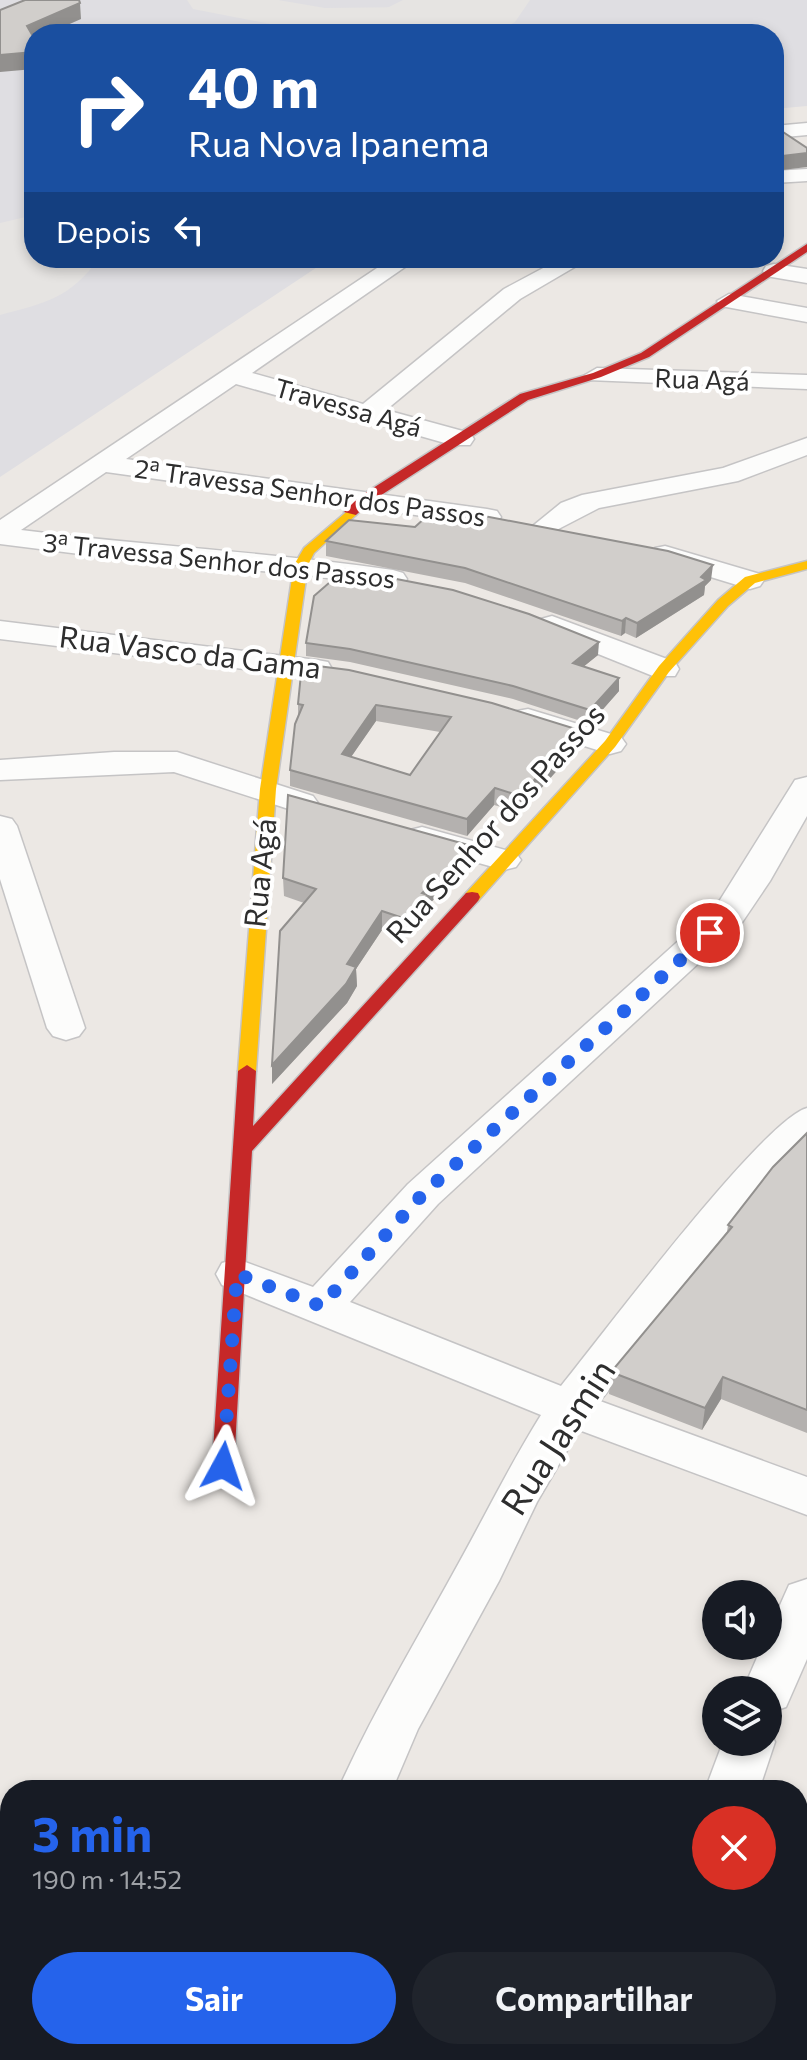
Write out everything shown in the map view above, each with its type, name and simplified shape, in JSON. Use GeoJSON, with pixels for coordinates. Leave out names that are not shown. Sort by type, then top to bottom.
{"type":"FeatureCollection","features":[{"type":"Feature","properties":{"kind":"street"},"geometry":{"type":"LineString","coordinates":[[784,131],[807,129]]}},
{"type":"Feature","properties":{"kind":"street"},"geometry":{"type":"LineString","coordinates":[[784,176],[807,175]]}},
{"type":"Feature","properties":{"kind":"street","name":"Rua Agá"},"geometry":{"type":"LineString","coordinates":[[784,264],[807,247]]}},
{"type":"Feature","properties":{"kind":"street"},"geometry":{"type":"LineString","coordinates":[[0,534],[392,268]]}},
{"type":"Feature","properties":{"kind":"street"},"geometry":{"type":"LineString","coordinates":[[368,412],[512,294],[560,268]]}},
{"type":"Feature","properties":{"kind":"street","name":"Rua Agá"},"geometry":{"type":"LineString","coordinates":[[223,1466],[237,1274],[254,906],[270,794],[283,664],[301,565],[309,551],[364,500],[524,397],[597,375],[654,350],[778,268]]}},
{"type":"Feature","properties":{"kind":"street"},"geometry":{"type":"LineString","coordinates":[[774,271],[807,276]]}},
{"type":"Feature","properties":{"kind":"street"},"geometry":{"type":"LineString","coordinates":[[729,301],[807,315]]}},
{"type":"Feature","properties":{"kind":"street","name":"Rua Agá"},"geometry":{"type":"LineString","coordinates":[[597,375],[807,382]]}},
{"type":"Feature","properties":{"kind":"street","name":"Travessa Agá"},"geometry":{"type":"LineString","coordinates":[[235,376],[461,439]]}},
{"type":"Feature","properties":{"kind":"street"},"geometry":{"type":"LineString","coordinates":[[543,529],[571,509],[592,501],[729,475],[807,446]]}},
{"type":"Feature","properties":{"kind":"street","name":"2ª Travessa Senhor dos Passos"},"geometry":{"type":"LineString","coordinates":[[103,464],[364,500],[574,535]]}},
{"type":"Feature","properties":{"kind":"street","name":"3ª Travessa Senhor dos Passos"},"geometry":{"type":"LineString","coordinates":[[0,534],[151,555],[301,565],[421,584]]}},
{"type":"Feature","properties":{"kind":"street"},"geometry":{"type":"LineString","coordinates":[[633,547],[750,580]]}},
{"type":"Feature","properties":{"kind":"street","name":"Rua Senhor dos Passos"},"geometry":{"type":"LineString","coordinates":[[242,1150],[610,744],[664,669],[723,603],[750,580],[807,565]]}},
{"type":"Feature","properties":{"kind":"street"},"geometry":{"type":"LineString","coordinates":[[526,615],[664,669]]}},
{"type":"Feature","properties":{"kind":"street","name":"Rua Vasco da Gama"},"geometry":{"type":"LineString","coordinates":[[0,630],[350,674]]}},
{"type":"Feature","properties":{"kind":"street"},"geometry":{"type":"LineString","coordinates":[[501,709],[610,744]]}},
{"type":"Feature","properties":{"kind":"street"},"geometry":{"type":"LineString","coordinates":[[0,770],[114,762],[177,762],[328,811]]}},
{"type":"Feature","properties":{"kind":"street"},"geometry":{"type":"LineString","coordinates":[[321,1306],[423,1194],[728,916],[753,881],[807,787]]}},
{"type":"Feature","properties":{"kind":"street"},"geometry":{"type":"LineString","coordinates":[[0,826],[66,1028]]}},
{"type":"Feature","properties":{"kind":"street"},"geometry":{"type":"LineString","coordinates":[[387,827],[504,860]]}},
{"type":"Feature","properties":{"kind":"street","name":"Rua Jasmin"},"geometry":{"type":"LineString","coordinates":[[369,1780],[396,1720],[482,1567],[516,1495],[569,1408],[762,1167],[807,1121]]}},
{"type":"Feature","properties":{"kind":"street"},"geometry":{"type":"LineString","coordinates":[[237,1274],[569,1408],[807,1496]]}},
{"type":"Feature","properties":{"kind":"street"},"geometry":{"type":"LineString","coordinates":[[774,1676],[807,1599]]}},
{"type":"Feature","properties":{"kind":"street"},"geometry":{"type":"LineString","coordinates":[[736,1780],[744,1756]]}},
{"type":"Feature","properties":{"kind":"shaded area"},"geometry":{"type":"Polygon","coordinates":[[[0,0],[807,0],[807,106],[784,108],[784,24],[24,24],[24,268],[316,268],[0,477],[0,0]]]}},
{"type":"Feature","properties":{"kind":"building"},"geometry":{"type":"Polygon","coordinates":[[[25,0],[79,0],[80,3],[32,24],[24,24],[24,53],[0,55],[0,10],[25,0]]]}},
{"type":"Feature","properties":{"kind":"building"},"geometry":{"type":"Polygon","coordinates":[[[784,133],[807,148],[807,153],[784,156],[784,133]]]}},
{"type":"Feature","properties":{"kind":"building"},"geometry":{"type":"Polygon","coordinates":[[[437,507],[668,551],[713,565],[701,577],[706,580],[637,623],[626,618],[622,621],[465,568],[326,541],[349,520],[415,527],[437,507]]]}},
{"type":"Feature","properties":{"kind":"building"},"geometry":{"type":"Polygon","coordinates":[[[345,569],[453,590],[529,614],[599,642],[573,663],[619,678],[590,710],[513,686],[350,649],[306,643],[314,596],[345,569]]]}},
{"type":"Feature","properties":{"kind":"building"},"geometry":{"type":"Polygon","coordinates":[[[302,664],[349,670],[492,703],[579,730],[520,796],[495,788],[467,819],[290,770],[295,724],[303,705],[298,704],[302,664]],[[376,705],[342,754],[410,775],[451,717],[376,705]]]}},
{"type":"Feature","properties":{"kind":"building"},"geometry":{"type":"Polygon","coordinates":[[[288,795],[472,846],[422,893],[428,895],[403,918],[382,911],[347,964],[356,967],[346,984],[272,1065],[280,931],[316,889],[283,878],[288,795]]]}},
{"type":"Feature","properties":{"kind":"building"},"geometry":{"type":"Polygon","coordinates":[[[807,1133],[807,1410],[723,1377],[705,1408],[611,1372],[732,1227],[728,1225],[773,1167],[807,1133]]]}},
{"type":"Feature","properties":{"kind":"taxiway"},"geometry":{"type":"LineString","coordinates":[[208,0],[325,21]]}},
{"type":"Feature","properties":{"kind":"taxiway"},"geometry":{"type":"LineString","coordinates":[[325,21],[413,20],[467,7]]}},
{"type":"Feature","properties":{"kind":"taxiway"},"geometry":{"type":"LineString","coordinates":[[325,21],[334,24]]}},
{"type":"Feature","properties":{"kind":"runway"},"geometry":{"type":"LineString","coordinates":[[437,24],[479,0]]}},
{"type":"Feature","properties":{"kind":"runway"},"geometry":{"type":"LineString","coordinates":[[0,274],[24,261]]}},
{"type":"Feature","properties":{"kind":"traffic: slow"},"geometry":{"type":"LineString","coordinates":[[247,1071],[268,789],[301,565],[309,551],[351,512]]}},
{"type":"Feature","properties":{"kind":"traffic: slow"},"geometry":{"type":"LineString","coordinates":[[472,897],[610,744],[664,669],[723,603],[750,580],[807,565]]}},
{"type":"Feature","properties":{"kind":"traffic: jam"},"geometry":{"type":"LineString","coordinates":[[784,262],[807,247]]}},
{"type":"Feature","properties":{"kind":"traffic: jam"},"geometry":{"type":"LineString","coordinates":[[351,512],[364,500],[524,397],[597,375],[645,355],[776,268]]}},
{"type":"Feature","properties":{"kind":"traffic: jam"},"geometry":{"type":"LineString","coordinates":[[242,1150],[472,897]]}},
{"type":"Feature","properties":{"kind":"traffic: jam"},"geometry":{"type":"LineString","coordinates":[[223,1466],[247,1071]]}},
{"type":"Feature","properties":{"kind":"route"},"geometry":{"type":"LineString","coordinates":[[223,1466],[237,1274],[321,1306],[423,1194],[710,933]]}}]}
